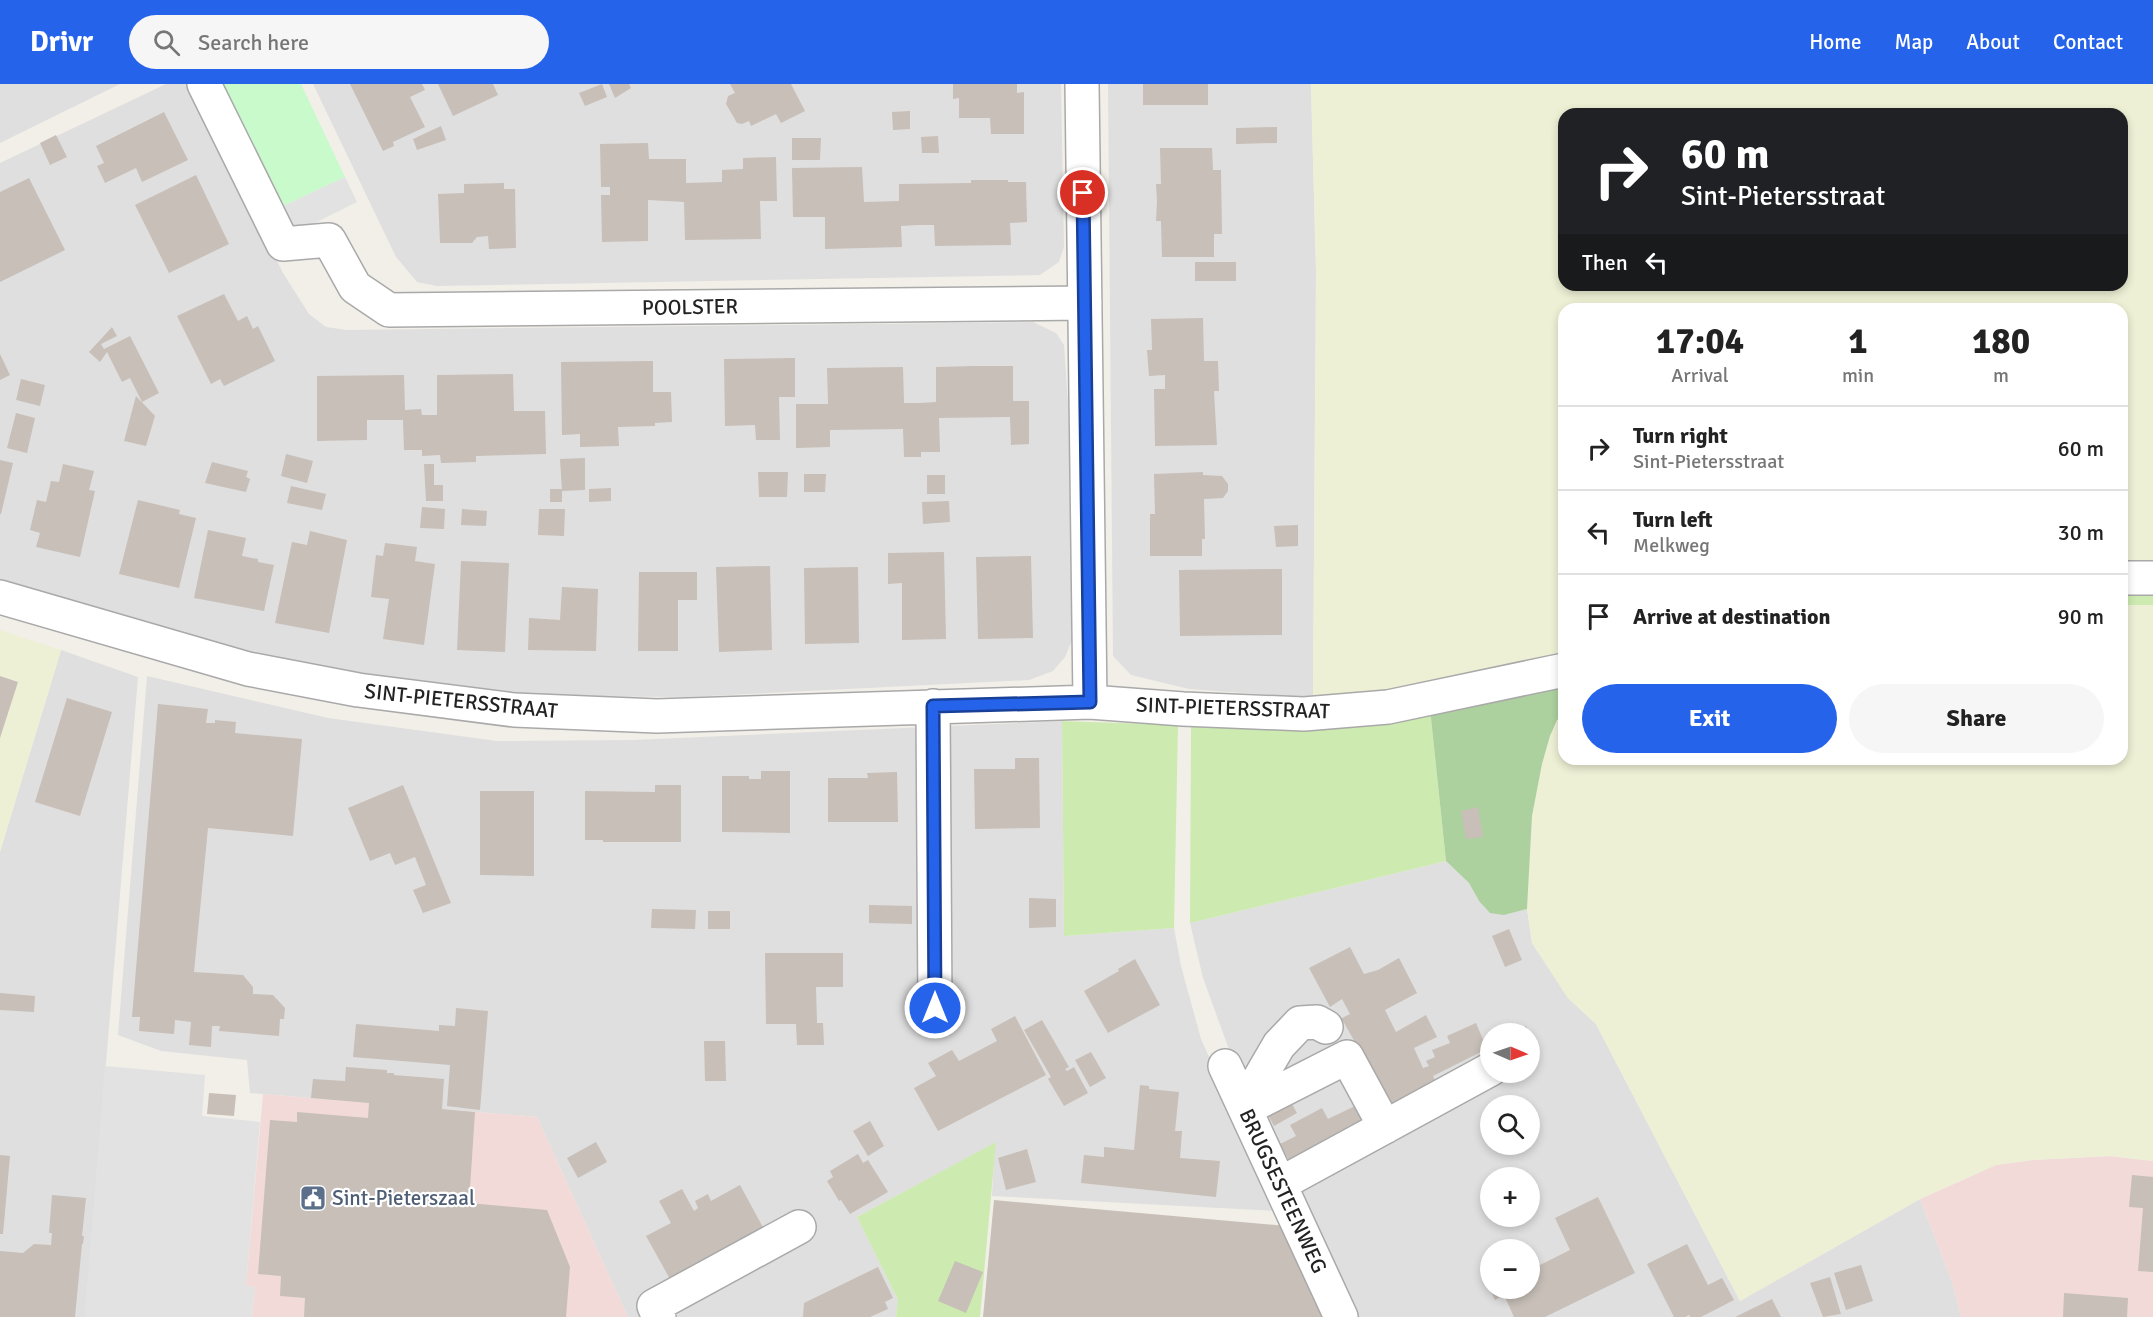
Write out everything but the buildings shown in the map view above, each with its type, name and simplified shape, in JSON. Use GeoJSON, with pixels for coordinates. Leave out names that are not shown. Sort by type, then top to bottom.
{"type":"FeatureCollection","features":[{"type":"Feature","properties":{"kind":"street","name":"POOLSTER"},"geometry":{"type":"LineString","coordinates":[[204,84],[283,244],[329,240],[355,287],[388,310],[1085,303]]}},
{"type":"Feature","properties":{"kind":"street"},"geometry":{"type":"LineString","coordinates":[[1082,84],[1090,702]]}},
{"type":"Feature","properties":{"kind":"street"},"geometry":{"type":"LineString","coordinates":[[2128,578],[2153,578]]}},
{"type":"Feature","properties":{"kind":"street","name":"SINT-PIETERSSTRAAT"},"geometry":{"type":"LineString","coordinates":[[0,597],[248,669],[358,690],[514,710],[657,716],[1090,702],[1304,714],[1388,707],[1558,671]]}},
{"type":"Feature","properties":{"kind":"street"},"geometry":{"type":"LineString","coordinates":[[933,706],[935,1008]]}},
{"type":"Feature","properties":{"kind":"street"},"geometry":{"type":"LineString","coordinates":[[1245,1109],[1279,1045],[1300,1023],[1317,1022],[1326,1027]]}},
{"type":"Feature","properties":{"kind":"street"},"geometry":{"type":"LineString","coordinates":[[1245,1109],[1347,1057],[1385,1127]]}},
{"type":"Feature","properties":{"kind":"street","name":"BRUGSESTEENWEG"},"geometry":{"type":"LineString","coordinates":[[1225,1066],[1341,1317]]}},
{"type":"Feature","properties":{"kind":"street"},"geometry":{"type":"LineString","coordinates":[[1280,1184],[1480,1075]]}},
{"type":"Feature","properties":{"kind":"street"},"geometry":{"type":"LineString","coordinates":[[659,1317],[654,1306],[800,1227]]}},
{"type":"Feature","properties":{"kind":"shaded area"},"geometry":{"type":"Polygon","coordinates":[[[0,84],[120,84],[0,143],[0,84]]]}},
{"type":"Feature","properties":{"kind":"shaded area"},"geometry":{"type":"Polygon","coordinates":[[[166,84],[190,84],[283,273],[309,314],[326,327],[347,330],[1033,322],[1056,333],[1064,345],[1068,403],[1073,638],[1065,657],[1053,671],[1029,680],[687,697],[534,696],[304,668],[144,625],[0,580],[0,163],[166,84]]]}},
{"type":"Feature","properties":{"kind":"shaded area"},"geometry":{"type":"Polygon","coordinates":[[[313,84],[1061,84],[1064,247],[1059,262],[1040,275],[437,286],[417,282],[396,257],[313,84]]]}},
{"type":"Feature","properties":{"kind":"shaded area"},"geometry":{"type":"Polygon","coordinates":[[[1108,84],[1311,84],[1316,272],[1313,698],[1189,689],[1131,675],[1113,656],[1108,84]]]}},
{"type":"Feature","properties":{"kind":"shaded area"},"geometry":{"type":"Polygon","coordinates":[[[345,177],[357,202],[291,235],[277,209],[345,177]]]}},
{"type":"Feature","properties":{"kind":"shaded area"},"geometry":{"type":"Polygon","coordinates":[[[61,650],[138,677],[85,1317],[0,1317],[0,852],[61,650]]]}},
{"type":"Feature","properties":{"kind":"shaded area"},"geometry":{"type":"Polygon","coordinates":[[[147,676],[328,718],[497,741],[633,740],[1062,721],[1064,936],[1174,928],[1181,966],[1201,1039],[1279,1211],[992,1196],[995,1143],[857,1217],[898,1300],[896,1317],[676,1317],[672,1310],[665,1317],[628,1317],[537,1117],[250,1093],[247,1060],[161,1051],[118,1035],[147,676]]]}},
{"type":"Feature","properties":{"kind":"shaded area"},"geometry":{"type":"Polygon","coordinates":[[[1446,861],[1469,883],[1479,901],[1504,915],[1527,909],[1532,943],[1568,998],[1596,1024],[1740,1301],[1920,1199],[1952,1282],[1961,1317],[1357,1317],[1238,1074],[1203,978],[1190,923],[1446,861]]]}},
{"type":"Feature","properties":{"kind":"shaded area"},"geometry":{"type":"Polygon","coordinates":[[[105,1066],[205,1075],[202,1116],[260,1122],[246,1286],[255,1287],[252,1317],[85,1317],[105,1066]]]}},
{"type":"Feature","properties":{"kind":"shaded area"},"geometry":{"type":"Polygon","coordinates":[[[263,1094],[537,1117],[628,1317],[252,1317],[255,1287],[246,1286],[263,1094]]]}},
{"type":"Feature","properties":{"kind":"shaded area"},"geometry":{"type":"Polygon","coordinates":[[[2110,1156],[2153,1161],[2153,1317],[1961,1317],[1952,1282],[1920,1199],[1996,1165],[2032,1160],[2110,1156]]]}},
{"type":"Feature","properties":{"kind":"green space"},"geometry":{"type":"Polygon","coordinates":[[[217,84],[301,84],[345,177],[277,209],[217,84]]]}},
{"type":"Feature","properties":{"kind":"green space"},"geometry":{"type":"Polygon","coordinates":[[[1311,84],[2153,84],[2153,568],[2128,569],[2128,303],[1558,303],[1558,662],[1388,699],[1313,698],[1316,272],[1311,84]]]}},
{"type":"Feature","properties":{"kind":"green space"},"geometry":{"type":"Polygon","coordinates":[[[2128,585],[2153,585],[2153,605],[2128,605],[2128,585]]]}},
{"type":"Feature","properties":{"kind":"green space"},"geometry":{"type":"Polygon","coordinates":[[[2128,605],[2153,605],[2153,1161],[2110,1156],[2032,1160],[1996,1165],[1920,1199],[1740,1301],[1596,1024],[1568,998],[1532,943],[1527,909],[1532,816],[1542,764],[1557,720],[1558,765],[2128,765],[2128,605]]]}},
{"type":"Feature","properties":{"kind":"green space"},"geometry":{"type":"Polygon","coordinates":[[[0,630],[61,650],[0,852],[0,630]]]}},
{"type":"Feature","properties":{"kind":"green space"},"geometry":{"type":"Polygon","coordinates":[[[1558,681],[1558,719],[1550,736],[1542,764],[1532,816],[1527,909],[1504,915],[1490,913],[1479,901],[1469,883],[1446,861],[1430,709],[1558,681]]]}},
{"type":"Feature","properties":{"kind":"green space"},"geometry":{"type":"Polygon","coordinates":[[[1430,709],[1446,861],[1190,923],[1191,726],[1430,709]]]}},
{"type":"Feature","properties":{"kind":"green space"},"geometry":{"type":"Polygon","coordinates":[[[1062,721],[1178,725],[1174,928],[1064,936],[1062,721]]]}},
{"type":"Feature","properties":{"kind":"green space"},"geometry":{"type":"Polygon","coordinates":[[[996,1142],[980,1317],[896,1317],[898,1300],[857,1217],[996,1142]]]}},
{"type":"Feature","properties":{"kind":"place","name":"Sint-Pieterszaal"},"geometry":{"type":"Point","coordinates":[313,1198]}},
{"type":"Feature","properties":{"kind":"route"},"geometry":{"type":"LineString","coordinates":[[935,1008],[933,706],[1090,702],[1083,193]]}}]}
